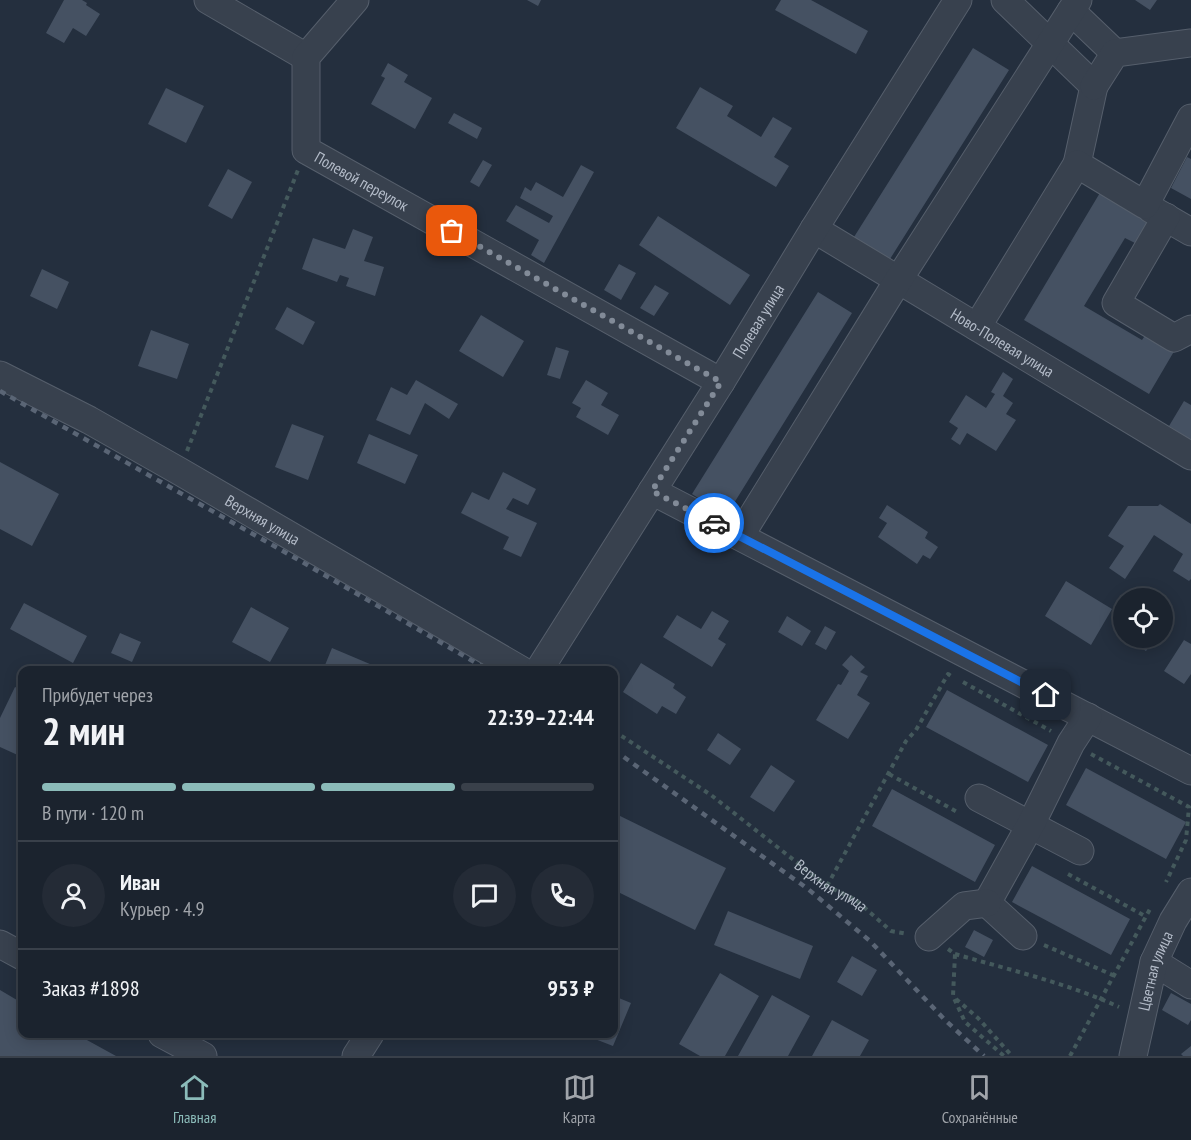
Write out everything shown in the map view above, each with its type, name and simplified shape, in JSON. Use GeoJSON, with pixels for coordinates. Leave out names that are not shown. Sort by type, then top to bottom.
{"type":"FeatureCollection","features":[{"type":"Feature","properties":{"kind":"street"},"geometry":{"type":"LineString","coordinates":[[208,0],[306,57],[355,0]]}},
{"type":"Feature","properties":{"kind":"street","name":"Полевая улица"},"geometry":{"type":"LineString","coordinates":[[542,666],[958,0]]}},
{"type":"Feature","properties":{"kind":"street"},"geometry":{"type":"LineString","coordinates":[[1005,0],[1095,86]]}},
{"type":"Feature","properties":{"kind":"street"},"geometry":{"type":"LineString","coordinates":[[740,536],[899,279],[1074,6],[1114,53]]}},
{"type":"Feature","properties":{"kind":"street"},"geometry":{"type":"LineString","coordinates":[[1114,53],[1191,43]]}},
{"type":"Feature","properties":{"kind":"street"},"geometry":{"type":"LineString","coordinates":[[977,327],[1077,164],[1095,86],[1114,53]]}},
{"type":"Feature","properties":{"kind":"street","name":"Полевой переулок"},"geometry":{"type":"LineString","coordinates":[[306,57],[306,150],[721,382]]}},
{"type":"Feature","properties":{"kind":"street"},"geometry":{"type":"LineString","coordinates":[[1191,118],[1156,211],[1116,303],[1174,338],[1191,329]]}},
{"type":"Feature","properties":{"kind":"street"},"geometry":{"type":"LineString","coordinates":[[1077,164],[1191,232]]}},
{"type":"Feature","properties":{"kind":"street","name":"Ново-Полевая улица"},"geometry":{"type":"LineString","coordinates":[[814,229],[1191,456]]}},
{"type":"Feature","properties":{"kind":"street","name":"Верхняя улица"},"geometry":{"type":"LineString","coordinates":[[0,375],[89,420],[514,666]]}},
{"type":"Feature","properties":{"kind":"street"},"geometry":{"type":"LineString","coordinates":[[652,491],[1191,771]]}},
{"type":"Feature","properties":{"kind":"street"},"geometry":{"type":"LineString","coordinates":[[987,903],[1031,824],[1071,742],[1088,717]]}},
{"type":"Feature","properties":{"kind":"street"},"geometry":{"type":"LineString","coordinates":[[979,798],[1080,851]]}},
{"type":"Feature","properties":{"kind":"street","name":"Цветная улица"},"geometry":{"type":"LineString","coordinates":[[1133,1056],[1154,962],[1173,921],[1191,892]]}},
{"type":"Feature","properties":{"kind":"street"},"geometry":{"type":"LineString","coordinates":[[929,937],[964,906],[987,903],[1023,936]]}},
{"type":"Feature","properties":{"kind":"street"},"geometry":{"type":"LineString","coordinates":[[0,944],[18,954]]}},
{"type":"Feature","properties":{"kind":"street"},"geometry":{"type":"LineString","coordinates":[[1154,962],[1191,985]]}},
{"type":"Feature","properties":{"kind":"street"},"geometry":{"type":"LineString","coordinates":[[169,1038],[203,1056]]}},
{"type":"Feature","properties":{"kind":"street"},"geometry":{"type":"LineString","coordinates":[[356,1056],[367,1038]]}},
{"type":"Feature","properties":{"kind":"path"},"geometry":{"type":"LineString","coordinates":[[179,471],[306,150]]}},
{"type":"Feature","properties":{"kind":"path"},"geometry":{"type":"LineString","coordinates":[[827,886],[906,741],[916,730],[948,674]]}},
{"type":"Feature","properties":{"kind":"path","name":"Верхняя улица"},"geometry":{"type":"LineString","coordinates":[[618,734],[711,795],[827,886],[856,900],[891,931],[929,937],[955,954],[1102,999],[1142,1016]]}},
{"type":"Feature","properties":{"kind":"path"},"geometry":{"type":"LineString","coordinates":[[1162,889],[1173,871],[1186,840],[1189,807]]}},
{"type":"Feature","properties":{"kind":"path"},"geometry":{"type":"LineString","coordinates":[[1070,1056],[1151,907]]}},
{"type":"Feature","properties":{"kind":"path"},"geometry":{"type":"LineString","coordinates":[[1023,936],[1114,976]]}},
{"type":"Feature","properties":{"kind":"path"},"geometry":{"type":"LineString","coordinates":[[955,954],[953,996],[965,1022],[1004,1056]]}},
{"type":"Feature","properties":{"kind":"path"},"geometry":{"type":"LineString","coordinates":[[953,996],[978,1018],[1012,1056]]}},
{"type":"Feature","properties":{"kind":"building"},"geometry":{"type":"Polygon","coordinates":[[[64,0],[82,0],[100,14],[86,36],[73,28],[64,43],[46,33],[64,0]]]}},
{"type":"Feature","properties":{"kind":"building"},"geometry":{"type":"Polygon","coordinates":[[[527,0],[541,0],[538,6],[527,0]]]}},
{"type":"Feature","properties":{"kind":"building"},"geometry":{"type":"Polygon","coordinates":[[[781,0],[811,0],[868,31],[856,54],[775,10],[781,0]]]}},
{"type":"Feature","properties":{"kind":"building"},"geometry":{"type":"Polygon","coordinates":[[[1135,0],[1157,0],[1150,10],[1135,0]]]}},
{"type":"Feature","properties":{"kind":"building"},"geometry":{"type":"Polygon","coordinates":[[[973,48],[1009,70],[890,259],[854,237],[973,48]]]}},
{"type":"Feature","properties":{"kind":"building"},"geometry":{"type":"Polygon","coordinates":[[[388,63],[408,75],[404,82],[432,98],[415,129],[371,104],[385,78],[381,76],[388,63]]]}},
{"type":"Feature","properties":{"kind":"building"},"geometry":{"type":"Polygon","coordinates":[[[700,87],[733,106],[727,116],[761,137],[773,117],[792,128],[774,157],[789,166],[776,187],[676,128],[700,87]]]}},
{"type":"Feature","properties":{"kind":"building"},"geometry":{"type":"Polygon","coordinates":[[[166,88],[204,106],[186,143],[148,124],[166,88]]]}},
{"type":"Feature","properties":{"kind":"building"},"geometry":{"type":"Polygon","coordinates":[[[454,113],[482,128],[477,139],[448,123],[454,113]]]}},
{"type":"Feature","properties":{"kind":"building"},"geometry":{"type":"Polygon","coordinates":[[[1187,157],[1191,159],[1191,199],[1171,188],[1187,157]]]}},
{"type":"Feature","properties":{"kind":"building"},"geometry":{"type":"Polygon","coordinates":[[[483,160],[492,165],[479,187],[470,182],[483,160]]]}},
{"type":"Feature","properties":{"kind":"building"},"geometry":{"type":"Polygon","coordinates":[[[581,165],[594,172],[544,263],[531,255],[539,240],[506,221],[516,205],[549,223],[553,216],[520,198],[525,187],[531,191],[536,182],[563,197],[581,165]]]}},
{"type":"Feature","properties":{"kind":"building"},"geometry":{"type":"Polygon","coordinates":[[[228,169],[252,182],[232,219],[208,206],[228,169]]]}},
{"type":"Feature","properties":{"kind":"building"},"geometry":{"type":"Polygon","coordinates":[[[1104,186],[1152,215],[1135,243],[1125,238],[1084,306],[1142,340],[1148,331],[1176,348],[1149,394],[1024,320],[1104,186]]]}},
{"type":"Feature","properties":{"kind":"building"},"geometry":{"type":"Polygon","coordinates":[[[658,216],[750,275],[730,305],[639,245],[658,216]]]}},
{"type":"Feature","properties":{"kind":"building"},"geometry":{"type":"Polygon","coordinates":[[[353,229],[373,237],[364,261],[384,267],[375,296],[346,286],[349,278],[340,275],[337,282],[302,269],[313,238],[345,249],[353,229]]]}},
{"type":"Feature","properties":{"kind":"building"},"geometry":{"type":"Polygon","coordinates":[[[619,264],[636,273],[621,300],[604,290],[619,264]]]}},
{"type":"Feature","properties":{"kind":"building"},"geometry":{"type":"Polygon","coordinates":[[[42,269],[69,282],[57,309],[30,296],[42,269]]]}},
{"type":"Feature","properties":{"kind":"building"},"geometry":{"type":"Polygon","coordinates":[[[655,285],[669,293],[654,316],[640,308],[655,285]]]}},
{"type":"Feature","properties":{"kind":"building"},"geometry":{"type":"Polygon","coordinates":[[[818,292],[852,313],[726,516],[692,494],[818,292]]]}},
{"type":"Feature","properties":{"kind":"building"},"geometry":{"type":"Polygon","coordinates":[[[287,307],[315,322],[303,345],[275,329],[287,307]]]}},
{"type":"Feature","properties":{"kind":"building"},"geometry":{"type":"Polygon","coordinates":[[[481,315],[524,341],[503,377],[459,351],[481,315]]]}},
{"type":"Feature","properties":{"kind":"building"},"geometry":{"type":"Polygon","coordinates":[[[151,330],[189,344],[177,379],[138,366],[151,330]]]}},
{"type":"Feature","properties":{"kind":"building"},"geometry":{"type":"Polygon","coordinates":[[[556,347],[569,351],[560,379],[547,375],[556,347]]]}},
{"type":"Feature","properties":{"kind":"building"},"geometry":{"type":"Polygon","coordinates":[[[1003,372],[1013,379],[1003,396],[1013,403],[1006,414],[1016,420],[996,451],[967,433],[960,445],[951,439],[958,428],[949,422],[966,395],[986,408],[995,394],[991,392],[1003,372]]]}},
{"type":"Feature","properties":{"kind":"building"},"geometry":{"type":"Polygon","coordinates":[[[416,380],[458,404],[449,419],[425,403],[410,435],[376,420],[391,387],[407,395],[416,380]]]}},
{"type":"Feature","properties":{"kind":"building"},"geometry":{"type":"Polygon","coordinates":[[[586,380],[608,393],[601,405],[619,415],[608,435],[576,417],[581,408],[572,403],[586,380]]]}},
{"type":"Feature","properties":{"kind":"building"},"geometry":{"type":"Polygon","coordinates":[[[1184,401],[1191,405],[1191,440],[1169,426],[1184,401]]]}},
{"type":"Feature","properties":{"kind":"building"},"geometry":{"type":"Polygon","coordinates":[[[292,424],[324,436],[308,480],[275,467],[292,424]]]}},
{"type":"Feature","properties":{"kind":"building"},"geometry":{"type":"Polygon","coordinates":[[[369,434],[418,455],[405,484],[357,463],[369,434]]]}},
{"type":"Feature","properties":{"kind":"building"},"geometry":{"type":"Polygon","coordinates":[[[0,462],[59,494],[32,546],[0,529],[0,462]]]}},
{"type":"Feature","properties":{"kind":"building"},"geometry":{"type":"Polygon","coordinates":[[[503,472],[536,489],[528,505],[513,498],[506,509],[537,523],[521,557],[503,549],[509,537],[461,513],[472,492],[489,500],[503,472]]]}},
{"type":"Feature","properties":{"kind":"building"},"geometry":{"type":"Polygon","coordinates":[[[1160,504],[1191,524],[1191,579],[1189,581],[1173,571],[1183,554],[1154,535],[1125,579],[1109,568],[1124,546],[1108,536],[1128,506],[1158,506],[1160,504]]]}},
{"type":"Feature","properties":{"kind":"building"},"geometry":{"type":"Polygon","coordinates":[[[887,505],[928,532],[925,538],[938,547],[930,559],[923,555],[917,564],[878,537],[887,523],[879,518],[887,505]]]}},
{"type":"Feature","properties":{"kind":"building"},"geometry":{"type":"Polygon","coordinates":[[[1066,581],[1112,609],[1091,645],[1045,616],[1066,581]]]}},
{"type":"Feature","properties":{"kind":"building"},"geometry":{"type":"Polygon","coordinates":[[[24,603],[87,636],[73,663],[10,629],[24,603]]]}},
{"type":"Feature","properties":{"kind":"building"},"geometry":{"type":"Polygon","coordinates":[[[251,607],[289,628],[270,662],[232,642],[251,607]]]}},
{"type":"Feature","properties":{"kind":"building"},"geometry":{"type":"Polygon","coordinates":[[[712,611],[729,621],[718,639],[726,644],[712,667],[663,637],[677,615],[701,629],[712,611]]]}},
{"type":"Feature","properties":{"kind":"building"},"geometry":{"type":"Polygon","coordinates":[[[787,616],[811,631],[802,646],[778,632],[787,616]]]}},
{"type":"Feature","properties":{"kind":"building"},"geometry":{"type":"Polygon","coordinates":[[[825,626],[836,632],[826,650],[815,644],[825,626]]]}},
{"type":"Feature","properties":{"kind":"building"},"geometry":{"type":"Polygon","coordinates":[[[120,633],[141,642],[132,662],[111,653],[120,633]]]}},
{"type":"Feature","properties":{"kind":"building"},"geometry":{"type":"Polygon","coordinates":[[[1184,640],[1191,644],[1191,674],[1184,684],[1164,671],[1184,640]]]}},
{"type":"Feature","properties":{"kind":"building"},"geometry":{"type":"Polygon","coordinates":[[[332,648],[375,666],[325,666],[332,648]]]}},
{"type":"Feature","properties":{"kind":"building"},"geometry":{"type":"Polygon","coordinates":[[[851,655],[865,667],[860,672],[868,676],[857,695],[870,703],[848,739],[816,720],[838,684],[841,685],[849,671],[842,665],[851,655]]]}},
{"type":"Feature","properties":{"kind":"building"},"geometry":{"type":"Polygon","coordinates":[[[641,663],[675,684],[673,688],[686,697],[676,714],[662,706],[657,714],[623,692],[641,663]]]}},
{"type":"Feature","properties":{"kind":"building"},"geometry":{"type":"Polygon","coordinates":[[[15,687],[18,688],[18,755],[0,747],[0,718],[15,687]]]}},
{"type":"Feature","properties":{"kind":"building"},"geometry":{"type":"Polygon","coordinates":[[[947,690],[1048,745],[1028,782],[926,727],[947,690]]]}},
{"type":"Feature","properties":{"kind":"building"},"geometry":{"type":"Polygon","coordinates":[[[718,733],[741,749],[730,765],[707,750],[718,733]]]}},
{"type":"Feature","properties":{"kind":"building"},"geometry":{"type":"Polygon","coordinates":[[[771,765],[795,781],[774,812],[750,797],[771,765]]]}},
{"type":"Feature","properties":{"kind":"building"},"geometry":{"type":"Polygon","coordinates":[[[1086,768],[1186,822],[1166,859],[1066,805],[1086,768]]]}},
{"type":"Feature","properties":{"kind":"building"},"geometry":{"type":"Polygon","coordinates":[[[892,789],[995,845],[975,882],[872,826],[892,789]]]}},
{"type":"Feature","properties":{"kind":"building"},"geometry":{"type":"Polygon","coordinates":[[[618,815],[726,868],[695,930],[618,892],[618,815]]]}},
{"type":"Feature","properties":{"kind":"building"},"geometry":{"type":"Polygon","coordinates":[[[1032,866],[1130,919],[1111,955],[1012,902],[1032,866]]]}},
{"type":"Feature","properties":{"kind":"building"},"geometry":{"type":"Polygon","coordinates":[[[728,911],[813,946],[800,979],[714,945],[728,911]]]}},
{"type":"Feature","properties":{"kind":"building"},"geometry":{"type":"Polygon","coordinates":[[[974,930],[993,940],[984,957],[965,947],[974,930]]]}},
{"type":"Feature","properties":{"kind":"building"},"geometry":{"type":"Polygon","coordinates":[[[852,956],[877,970],[862,996],[837,982],[852,956]]]}},
{"type":"Feature","properties":{"kind":"building"},"geometry":{"type":"Polygon","coordinates":[[[720,973],[759,996],[725,1056],[700,1056],[679,1044],[720,973]]]}},
{"type":"Feature","properties":{"kind":"building"},"geometry":{"type":"Polygon","coordinates":[[[0,990],[18,1001],[18,1038],[83,1038],[116,1056],[0,1056],[0,990]]]}},
{"type":"Feature","properties":{"kind":"building"},"geometry":{"type":"Polygon","coordinates":[[[1171,993],[1191,1004],[1191,1020],[1188,1025],[1162,1010],[1171,993]]]}},
{"type":"Feature","properties":{"kind":"building"},"geometry":{"type":"Polygon","coordinates":[[[772,995],[810,1016],[788,1056],[738,1056],[772,995]]]}},
{"type":"Feature","properties":{"kind":"building"},"geometry":{"type":"Polygon","coordinates":[[[618,998],[631,1003],[618,1034],[618,998]]]}},
{"type":"Feature","properties":{"kind":"building"},"geometry":{"type":"Polygon","coordinates":[[[832,1020],[869,1040],[860,1056],[812,1056],[832,1020]]]}},
{"type":"Feature","properties":{"kind":"building"},"geometry":{"type":"Polygon","coordinates":[[[592,1038],[616,1038],[613,1046],[592,1038]]]}},
{"type":"Feature","properties":{"kind":"building"},"geometry":{"type":"Polygon","coordinates":[[[1191,1046],[1191,1056],[1181,1054],[1191,1046]]]}},
{"type":"Feature","properties":{"kind":"railway"},"geometry":{"type":"LineString","coordinates":[[0,391],[481,666]]}},
{"type":"Feature","properties":{"kind":"railway"},"geometry":{"type":"LineString","coordinates":[[618,753],[808,889],[870,941],[945,1020],[984,1056]]}},
{"type":"Feature","properties":{"kind":"way so far"},"geometry":{"type":"LineString","coordinates":[[452,231],[721,382],[652,491],[714,523]]}},
{"type":"Feature","properties":{"kind":"route"},"geometry":{"type":"LineString","coordinates":[[714,523],[1046,695]]}}]}
